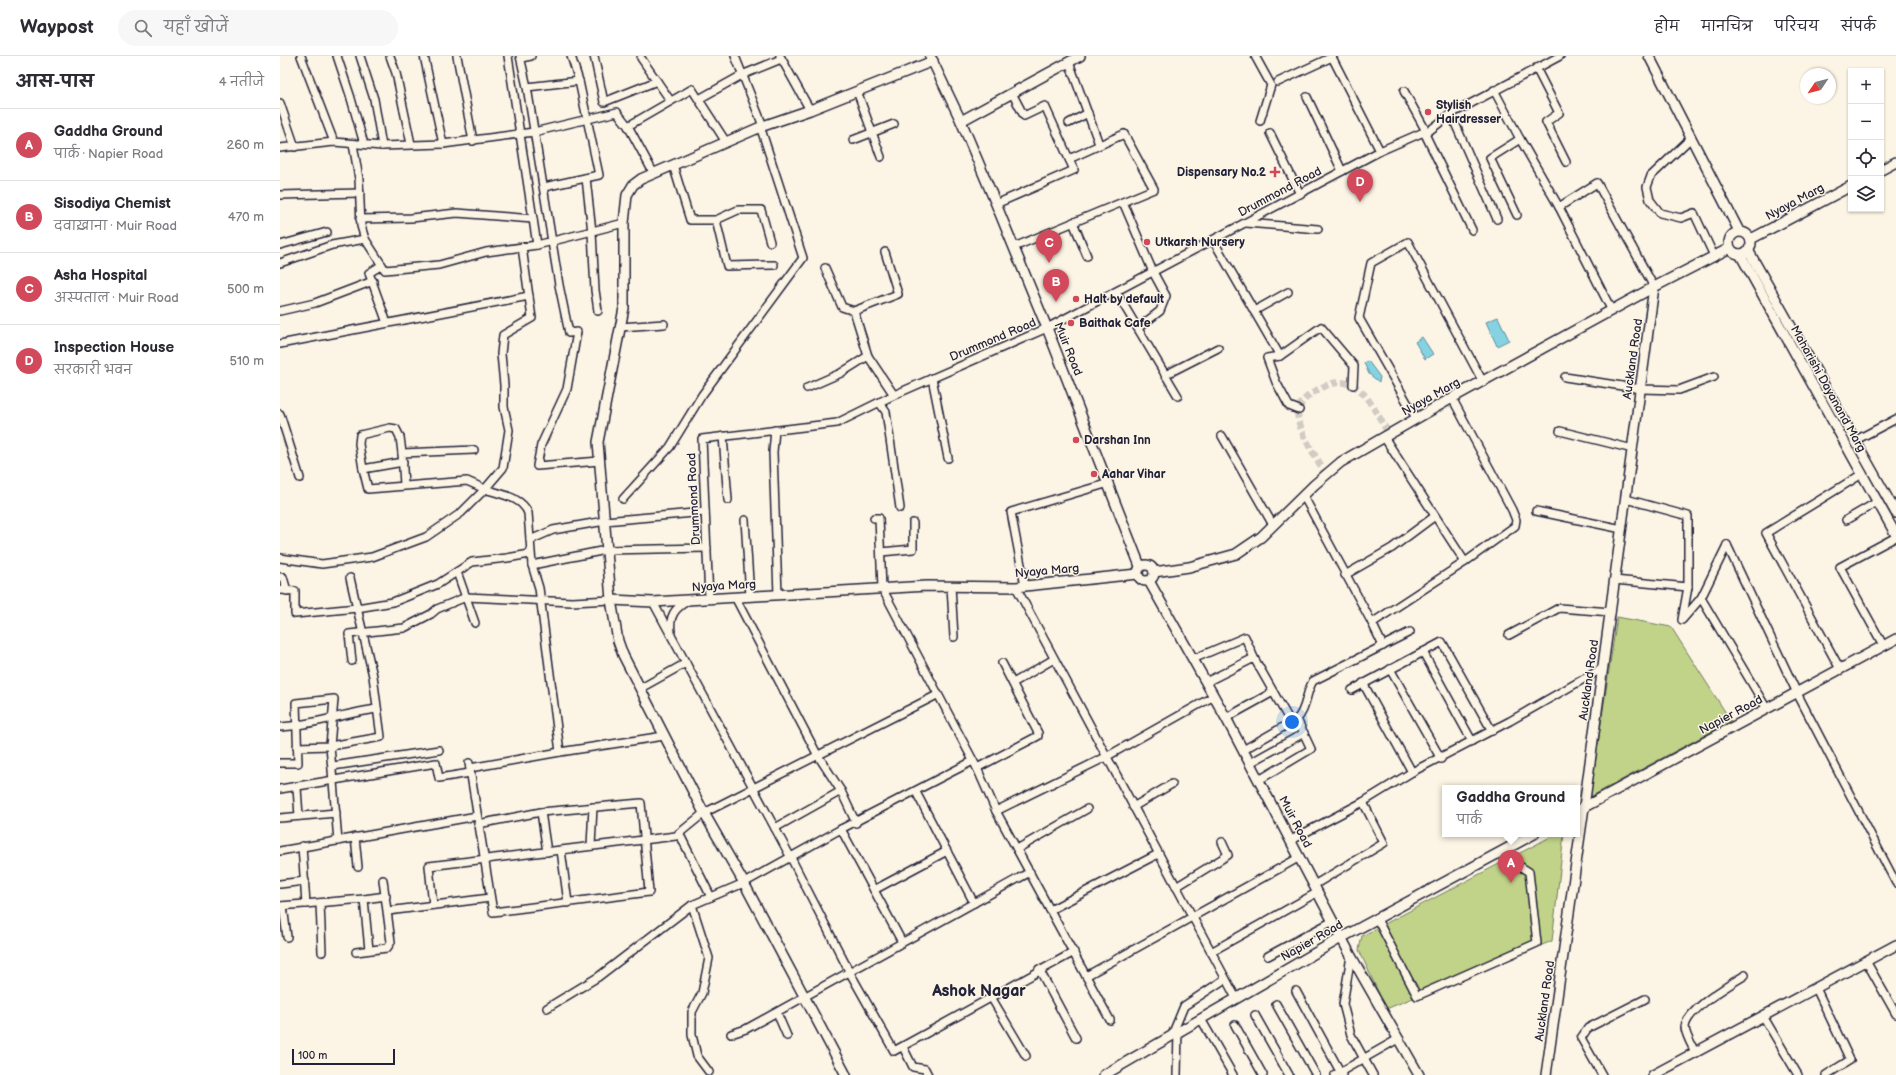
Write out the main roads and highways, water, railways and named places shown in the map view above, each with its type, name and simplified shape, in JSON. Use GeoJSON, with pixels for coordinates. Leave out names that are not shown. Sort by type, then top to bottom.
{"type":"FeatureCollection","features":[{"type":"Feature","properties":{"kind":"water"},"geometry":{"type":"Polygon","coordinates":[[[1498,317],[1509,340],[1497,346],[1486,322],[1498,317]]]}},
{"type":"Feature","properties":{"kind":"water"},"geometry":{"type":"Polygon","coordinates":[[[1422,337],[1433,354],[1425,359],[1415,342],[1422,337]]]}},
{"type":"Feature","properties":{"kind":"water"},"geometry":{"type":"Polygon","coordinates":[[[1368,361],[1380,377],[1379,382],[1369,374],[1364,363],[1368,361]]]}},
{"type":"Feature","properties":{"kind":"tunnel"},"geometry":{"type":"LineString","coordinates":[[1326,475],[1302,432],[1298,417],[1299,407],[1311,394],[1326,385],[1339,382],[1350,384],[1367,398],[1389,434]]}},
{"type":"Feature","properties":{"kind":"place","name":"Stylish Hairdresser"},"geometry":{"type":"Point","coordinates":[1428,112]}},
{"type":"Feature","properties":{"kind":"place","name":"Dispensary No.2"},"geometry":{"type":"Point","coordinates":[1275,172]}},
{"type":"Feature","properties":{"kind":"place","name":"Inspection House"},"geometry":{"type":"Point","coordinates":[1360,202]}},
{"type":"Feature","properties":{"kind":"place","name":"Utkarsh Nursery"},"geometry":{"type":"Point","coordinates":[1147,242]}},
{"type":"Feature","properties":{"kind":"place","name":"Asha Hospital"},"geometry":{"type":"Point","coordinates":[1049,263]}},
{"type":"Feature","properties":{"kind":"place","name":"Halt by default"},"geometry":{"type":"Point","coordinates":[1076,299]}},
{"type":"Feature","properties":{"kind":"place","name":"Sisodiya Chemist"},"geometry":{"type":"Point","coordinates":[1056,302]}},
{"type":"Feature","properties":{"kind":"place","name":"Baithak Cafe"},"geometry":{"type":"Point","coordinates":[1071,323]}},
{"type":"Feature","properties":{"kind":"place","name":"Darshan Inn"},"geometry":{"type":"Point","coordinates":[1076,440]}},
{"type":"Feature","properties":{"kind":"place","name":"Aahar Vihar"},"geometry":{"type":"Point","coordinates":[1094,474]}},
{"type":"Feature","properties":{"kind":"place","name":"Gaddha Ground"},"geometry":{"type":"Point","coordinates":[1511,883]}},
{"type":"Feature","properties":{"kind":"district","name":"Ashok Nagar"},"geometry":{"type":"Point","coordinates":[979,991]}}]}
